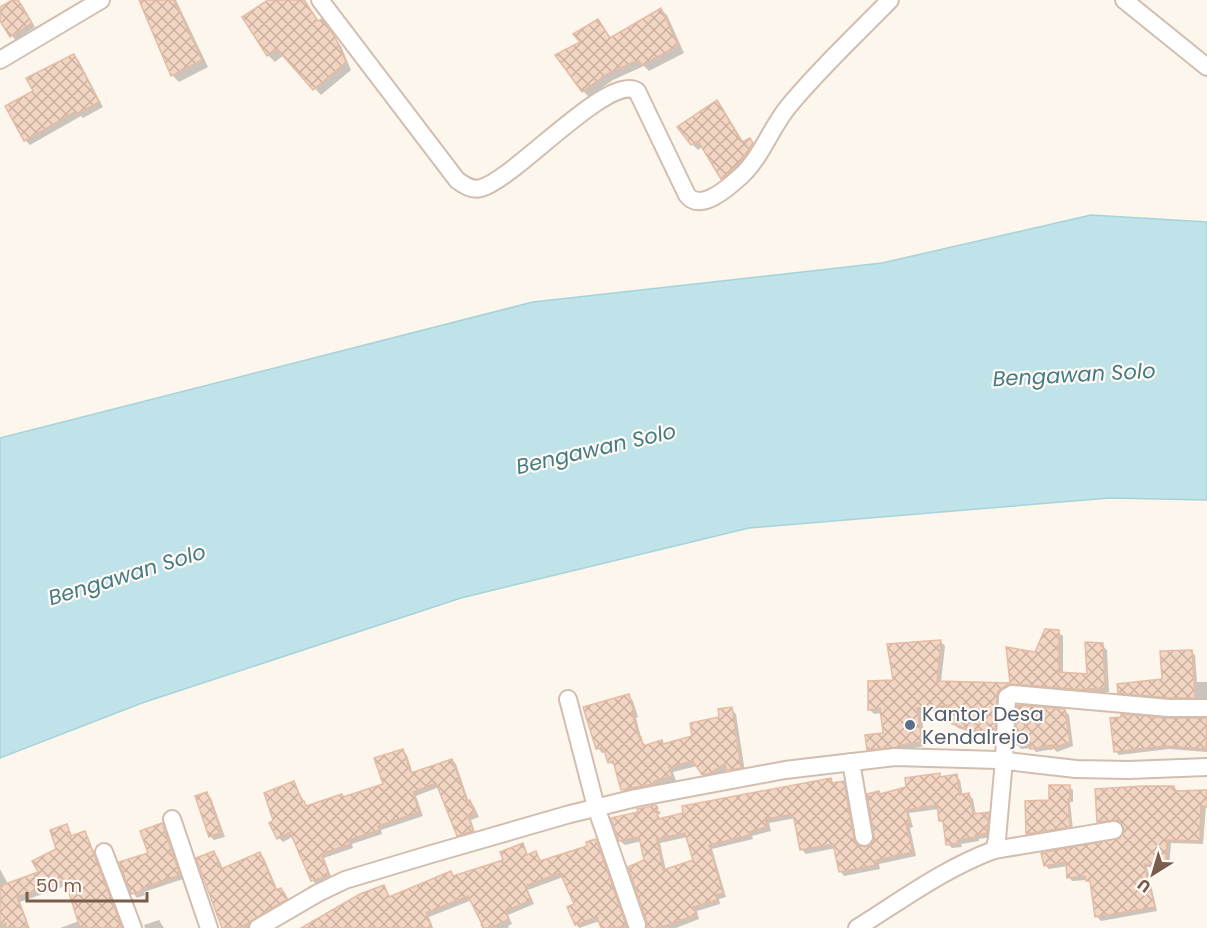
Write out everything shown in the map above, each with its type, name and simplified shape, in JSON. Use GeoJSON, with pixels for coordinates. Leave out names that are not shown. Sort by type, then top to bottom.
{"type":"FeatureCollection","features":[{"type":"Feature","properties":{"kind":"street"},"geometry":{"type":"LineString","coordinates":[[0,60],[101,0]]}},
{"type":"Feature","properties":{"kind":"street"},"geometry":{"type":"LineString","coordinates":[[320,0],[457,180],[467,188],[480,189],[498,181],[589,107],[626,87],[637,91],[687,195],[690,200],[698,203],[707,201],[740,176],[789,106],[816,74],[890,0]]}},
{"type":"Feature","properties":{"kind":"street"},"geometry":{"type":"LineString","coordinates":[[1124,0],[1207,67]]}},
{"type":"Feature","properties":{"kind":"street"},"geometry":{"type":"LineString","coordinates":[[994,850],[1005,760],[1007,697],[1012,694],[1169,708],[1207,708]]}},
{"type":"Feature","properties":{"kind":"street"},"geometry":{"type":"LineString","coordinates":[[568,699],[596,807],[637,925]]}},
{"type":"Feature","properties":{"kind":"street"},"geometry":{"type":"LineString","coordinates":[[258,928],[345,880],[596,807],[785,770],[895,757],[1005,760],[1076,769],[1129,770],[1207,767]]}},
{"type":"Feature","properties":{"kind":"street"},"geometry":{"type":"LineString","coordinates":[[851,762],[864,837]]}},
{"type":"Feature","properties":{"kind":"street"},"geometry":{"type":"LineString","coordinates":[[172,819],[209,928]]}},
{"type":"Feature","properties":{"kind":"street"},"geometry":{"type":"LineString","coordinates":[[857,928],[971,858],[994,850],[1114,830]]}},
{"type":"Feature","properties":{"kind":"street"},"geometry":{"type":"LineString","coordinates":[[104,852],[133,928]]}},
{"type":"Feature","properties":{"kind":"water","name":"Bengawan Solo"},"geometry":{"type":"Polygon","coordinates":[[[1091,215],[1207,222],[1207,500],[1110,498],[749,528],[461,598],[142,703],[0,758],[0,438],[533,302],[882,263],[1091,215]]]}},
{"type":"Feature","properties":{"kind":"building"},"geometry":{"type":"Polygon","coordinates":[[[12,0],[18,0],[32,23],[10,37],[0,21],[0,7],[12,0]]]}},
{"type":"Feature","properties":{"kind":"building"},"geometry":{"type":"Polygon","coordinates":[[[139,0],[174,0],[202,60],[171,76],[139,0]]]}},
{"type":"Feature","properties":{"kind":"building"},"geometry":{"type":"Polygon","coordinates":[[[268,0],[304,0],[318,21],[322,19],[335,37],[346,62],[313,90],[277,49],[267,56],[242,17],[268,0]]]}},
{"type":"Feature","properties":{"kind":"building"},"geometry":{"type":"Polygon","coordinates":[[[661,8],[678,46],[642,65],[638,60],[607,74],[582,92],[555,55],[580,42],[573,34],[598,19],[610,38],[661,8]]]}},
{"type":"Feature","properties":{"kind":"building"},"geometry":{"type":"Polygon","coordinates":[[[74,54],[99,102],[77,114],[76,111],[24,141],[5,106],[33,91],[26,78],[74,54]]]}},
{"type":"Feature","properties":{"kind":"building"},"geometry":{"type":"Polygon","coordinates":[[[717,100],[742,142],[750,138],[753,143],[740,162],[721,179],[698,141],[691,145],[677,127],[717,100]]]}},
{"type":"Feature","properties":{"kind":"building"},"geometry":{"type":"Polygon","coordinates":[[[1045,629],[1059,630],[1059,672],[1087,674],[1085,642],[1103,643],[1105,688],[1088,690],[1007,685],[998,691],[995,732],[967,729],[952,724],[950,705],[917,708],[922,742],[867,750],[865,735],[883,733],[880,708],[868,710],[868,681],[893,680],[887,644],[941,640],[937,681],[1010,683],[1006,647],[1035,652],[1045,629]]]}},
{"type":"Feature","properties":{"kind":"building"},"geometry":{"type":"Polygon","coordinates":[[[1192,650],[1195,698],[1118,693],[1117,684],[1162,679],[1160,651],[1192,650]]]}},
{"type":"Feature","properties":{"kind":"building"},"geometry":{"type":"Polygon","coordinates":[[[629,694],[634,713],[632,713],[643,746],[662,740],[663,744],[692,736],[690,723],[719,717],[718,709],[732,707],[741,768],[726,770],[725,763],[710,773],[702,775],[693,761],[669,767],[672,776],[654,781],[653,784],[621,790],[613,761],[608,763],[603,747],[596,749],[583,707],[629,694]]]}},
{"type":"Feature","properties":{"kind":"building"},"geometry":{"type":"Polygon","coordinates":[[[1017,705],[1065,709],[1070,742],[1051,749],[1052,745],[1030,749],[1031,744],[1015,745],[1017,705]]]}},
{"type":"Feature","properties":{"kind":"building"},"geometry":{"type":"Polygon","coordinates":[[[1121,714],[1168,718],[1207,718],[1206,749],[1164,746],[1114,752],[1110,718],[1121,717],[1121,714]]]}},
{"type":"Feature","properties":{"kind":"building"},"geometry":{"type":"Polygon","coordinates":[[[403,749],[411,773],[452,759],[467,801],[470,800],[475,813],[468,816],[473,831],[457,836],[436,783],[413,792],[419,812],[378,826],[379,830],[349,840],[350,844],[321,854],[329,875],[311,881],[290,832],[277,839],[269,823],[273,820],[264,793],[294,781],[306,806],[342,794],[343,797],[383,784],[374,758],[403,749]]]}},
{"type":"Feature","properties":{"kind":"building"},"geometry":{"type":"Polygon","coordinates":[[[940,773],[940,777],[957,774],[960,795],[969,793],[973,814],[989,812],[987,833],[946,845],[943,821],[939,821],[937,805],[906,810],[910,823],[906,824],[913,852],[876,860],[877,865],[839,872],[833,844],[800,850],[793,814],[765,819],[767,827],[749,832],[750,835],[709,845],[723,893],[716,895],[717,900],[693,907],[696,915],[659,928],[647,928],[628,867],[644,860],[639,837],[619,841],[611,818],[656,805],[658,808],[653,812],[657,811],[658,819],[683,813],[682,806],[831,778],[832,783],[844,781],[854,839],[856,844],[865,847],[871,845],[874,836],[867,794],[879,791],[880,794],[906,787],[905,778],[940,773]],[[685,833],[657,839],[663,870],[693,860],[685,833]]]}},
{"type":"Feature","properties":{"kind":"building"},"geometry":{"type":"Polygon","coordinates":[[[1049,785],[1070,785],[1070,799],[1068,799],[1070,827],[1026,834],[1025,801],[1049,800],[1049,785]]]}},
{"type":"Feature","properties":{"kind":"building"},"geometry":{"type":"Polygon","coordinates":[[[1174,786],[1175,791],[1207,790],[1207,807],[1201,806],[1200,841],[1167,840],[1166,865],[1144,864],[1155,907],[1095,917],[1090,881],[1086,881],[1085,876],[1067,878],[1066,862],[1044,866],[1041,853],[1120,838],[1124,829],[1118,820],[1097,822],[1095,789],[1174,786]]]}},
{"type":"Feature","properties":{"kind":"building"},"geometry":{"type":"Polygon","coordinates":[[[207,792],[221,832],[209,837],[195,796],[207,792]]]}},
{"type":"Feature","properties":{"kind":"building"},"geometry":{"type":"Polygon","coordinates":[[[162,823],[180,875],[141,888],[142,891],[131,894],[119,862],[148,853],[140,831],[162,823]]]}},
{"type":"Feature","properties":{"kind":"building"},"geometry":{"type":"Polygon","coordinates":[[[67,824],[71,836],[85,831],[122,928],[80,928],[65,880],[17,897],[29,928],[6,928],[6,923],[0,925],[0,886],[38,872],[32,861],[56,849],[50,830],[67,824]]]}},
{"type":"Feature","properties":{"kind":"building"},"geometry":{"type":"Polygon","coordinates":[[[596,839],[626,925],[601,928],[597,917],[575,925],[567,907],[574,904],[560,873],[525,886],[531,900],[505,911],[509,919],[491,928],[484,928],[468,896],[426,913],[432,928],[301,928],[360,894],[384,885],[389,897],[451,871],[453,876],[503,860],[500,852],[523,843],[527,855],[536,851],[540,861],[587,846],[586,842],[596,839]]]}},
{"type":"Feature","properties":{"kind":"building"},"geometry":{"type":"Polygon","coordinates":[[[214,851],[221,869],[260,852],[276,890],[281,888],[287,899],[240,928],[222,928],[196,858],[214,851]]]}},
{"type":"Feature","properties":{"kind":"place","name":"Kantor Desa Kendalrejo"},"geometry":{"type":"Point","coordinates":[910,725]}}]}
